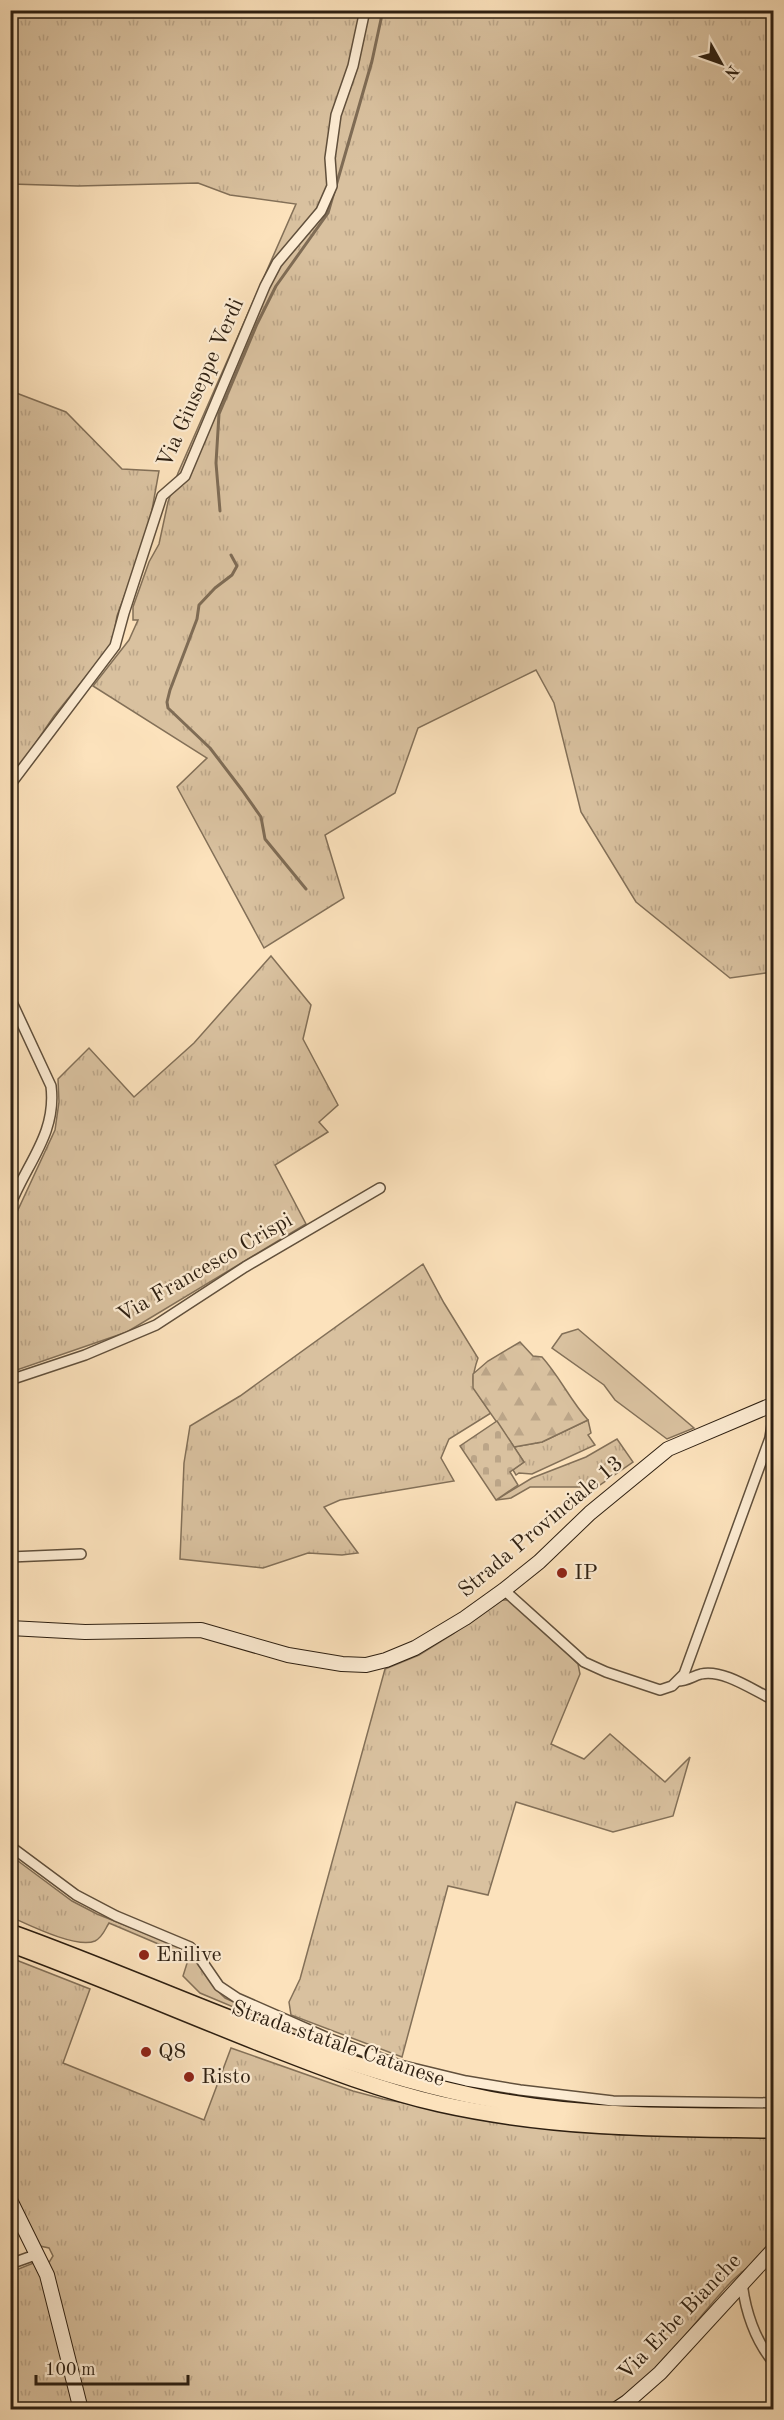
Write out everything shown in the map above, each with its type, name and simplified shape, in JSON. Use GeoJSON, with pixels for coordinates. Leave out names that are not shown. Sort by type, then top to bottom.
{"type":"FeatureCollection","features":[{"type":"Feature","properties":{"kind":"main road","name":"Strada Provinciale 13"},"geometry":{"type":"LineString","coordinates":[[10,1628],[77,1632],[201,1630],[288,1655],[342,1664],[366,1665],[386,1660],[415,1648],[465,1618],[504,1590],[539,1562],[590,1513],[668,1449],[774,1404]]}},
{"type":"Feature","properties":{"kind":"main road","name":"Strada statale Catanese"},"geometry":{"type":"LineString","coordinates":[[10,1932],[306,2049],[442,2089],[530,2106],[578,2111],[628,2115],[774,2116]]}},
{"type":"Feature","properties":{"kind":"main road","name":"Strada statale Catanese"},"geometry":{"type":"LineString","coordinates":[[10,1944],[295,2057],[438,2103],[524,2119],[576,2125],[626,2129],[774,2130]]}},
{"type":"Feature","properties":{"kind":"main road"},"geometry":{"type":"LineString","coordinates":[[10,2200],[38,2254],[53,2294],[81,2409]]}},
{"type":"Feature","properties":{"kind":"main road","name":"Via Erbe Bianche"},"geometry":{"type":"LineString","coordinates":[[615,2409],[645,2388],[667,2366],[774,2249]]}},
{"type":"Feature","properties":{"kind":"street","name":"Via Giuseppe Verdi"},"geometry":{"type":"LineString","coordinates":[[10,785],[116,646],[124,613],[162,496],[185,476],[265,286],[277,263],[321,211],[332,186],[330,158],[336,116],[352,66],[365,10]]}},
{"type":"Feature","properties":{"kind":"street"},"geometry":{"type":"LineString","coordinates":[[10,998],[51,1086],[53,1102],[40,1148],[11,1202]]}},
{"type":"Feature","properties":{"kind":"street","name":"Via Francesco Crispi"},"geometry":{"type":"LineString","coordinates":[[10,1380],[85,1355],[156,1325],[245,1268],[380,1188]]}},
{"type":"Feature","properties":{"kind":"street"},"geometry":{"type":"LineString","coordinates":[[504,1590],[584,1662],[660,1690],[678,1681],[684,1674],[770,1438],[774,1412]]}},
{"type":"Feature","properties":{"kind":"street"},"geometry":{"type":"LineString","coordinates":[[10,1557],[81,1554]]}},
{"type":"Feature","properties":{"kind":"street"},"geometry":{"type":"LineString","coordinates":[[678,1681],[686,1681],[703,1674],[724,1676],[774,1700]]}},
{"type":"Feature","properties":{"kind":"street"},"geometry":{"type":"LineString","coordinates":[[10,1846],[76,1895],[116,1916],[190,1947],[202,1960],[212,1978],[228,1993],[328,2038],[400,2065],[509,2089],[613,2101],[774,2103]]}},
{"type":"Feature","properties":{"kind":"street"},"geometry":{"type":"LineString","coordinates":[[10,2264],[38,2254]]}},
{"type":"Feature","properties":{"kind":"street"},"geometry":{"type":"LineString","coordinates":[[742,2282],[756,2337],[762,2350],[774,2363]]}},
{"type":"Feature","properties":{"kind":"green space"},"geometry":{"type":"Polygon","coordinates":[[[11,11],[773,11],[773,972],[730,978],[636,902],[581,812],[554,703],[536,670],[418,728],[395,793],[325,835],[344,898],[264,948],[177,787],[207,758],[93,686],[129,640],[138,620],[133,620],[133,607],[149,562],[159,544],[168,502],[178,473],[296,204],[230,195],[198,183],[78,186],[11,184],[11,11]]]}},
{"type":"Feature","properties":{"kind":"green space"},"geometry":{"type":"Polygon","coordinates":[[[11,391],[66,412],[122,469],[159,471],[148,532],[117,616],[112,644],[54,716],[11,779],[11,391]]]}},
{"type":"Feature","properties":{"kind":"green space"},"geometry":{"type":"Polygon","coordinates":[[[271,956],[311,1005],[303,1039],[338,1105],[319,1122],[328,1132],[275,1165],[306,1224],[127,1332],[11,1372],[11,1225],[55,1130],[59,1102],[58,1079],[89,1048],[134,1097],[194,1043],[271,956]]]}},
{"type":"Feature","properties":{"kind":"green space"},"geometry":{"type":"Polygon","coordinates":[[[423,1264],[478,1358],[473,1375],[474,1387],[491,1413],[449,1439],[441,1458],[454,1481],[340,1500],[324,1507],[358,1553],[342,1555],[308,1553],[263,1568],[180,1559],[184,1463],[190,1426],[240,1396],[423,1264]]]}},
{"type":"Feature","properties":{"kind":"green space"},"geometry":{"type":"Polygon","coordinates":[[[578,1329],[694,1428],[667,1439],[615,1400],[604,1385],[552,1348],[562,1334],[578,1329]]]}},
{"type":"Feature","properties":{"kind":"green space"},"geometry":{"type":"Polygon","coordinates":[[[520,1342],[533,1356],[542,1357],[588,1420],[542,1442],[514,1447],[473,1388],[473,1374],[488,1361],[520,1342]]]}},
{"type":"Feature","properties":{"kind":"green space"},"geometry":{"type":"Polygon","coordinates":[[[588,1420],[591,1433],[588,1435],[595,1445],[532,1474],[519,1473],[516,1475],[513,1470],[524,1462],[514,1447],[542,1442],[588,1420]]]}},
{"type":"Feature","properties":{"kind":"green space"},"geometry":{"type":"Polygon","coordinates":[[[497,1421],[524,1462],[510,1472],[518,1485],[496,1500],[460,1446],[497,1421]]]}},
{"type":"Feature","properties":{"kind":"green space"},"geometry":{"type":"Polygon","coordinates":[[[617,1439],[633,1462],[597,1487],[530,1487],[511,1498],[496,1500],[532,1478],[586,1457],[617,1439]]]}},
{"type":"Feature","properties":{"kind":"green space"},"geometry":{"type":"Polygon","coordinates":[[[499,1600],[509,1600],[522,1609],[578,1664],[580,1674],[551,1744],[584,1759],[610,1734],[665,1782],[690,1757],[673,1816],[613,1832],[516,1802],[488,1895],[448,1886],[402,2057],[291,2015],[289,2002],[300,1979],[385,1669],[419,1655],[453,1634],[499,1600]]]}},
{"type":"Feature","properties":{"kind":"green space"},"geometry":{"type":"Polygon","coordinates":[[[10,1855],[72,1901],[97,1914],[182,1948],[194,1959],[225,1998],[365,2060],[300,2038],[200,1993],[183,1976],[189,1957],[109,1923],[100,1937],[87,1943],[53,1935],[11,1917],[10,1855]]]}},
{"type":"Feature","properties":{"kind":"green space"},"geometry":{"type":"Polygon","coordinates":[[[11,1958],[90,1989],[63,2063],[204,2120],[231,2048],[353,2091],[383,2099],[513,2123],[620,2135],[773,2137],[773,2240],[760,2257],[731,2282],[658,2367],[625,2397],[606,2409],[87,2409],[48,2264],[53,2256],[49,2248],[40,2246],[11,2188],[11,1958]]]}},
{"type":"Feature","properties":{"kind":"green space"},"geometry":{"type":"Polygon","coordinates":[[[36,2262],[46,2286],[76,2409],[11,2410],[11,2272],[36,2262]]]}},
{"type":"Feature","properties":{"kind":"waterway"},"geometry":{"type":"LineString","coordinates":[[336,186],[372,61],[383,10]]}},
{"type":"Feature","properties":{"kind":"waterway"},"geometry":{"type":"LineString","coordinates":[[220,511],[216,463],[219,414],[257,324],[276,286],[328,213],[334,192]]}},
{"type":"Feature","properties":{"kind":"waterway"},"geometry":{"type":"LineString","coordinates":[[231,555],[237,566],[232,575],[215,588],[199,605],[197,619],[170,690],[168,708],[210,748],[261,817],[265,839],[306,889]]}},
{"type":"Feature","properties":{"kind":"place","name":"IP"},"geometry":{"type":"Point","coordinates":[562,1573]}},
{"type":"Feature","properties":{"kind":"place","name":"Enilive"},"geometry":{"type":"Point","coordinates":[144,1955]}},
{"type":"Feature","properties":{"kind":"place","name":"Q8"},"geometry":{"type":"Point","coordinates":[146,2052]}},
{"type":"Feature","properties":{"kind":"place","name":"Risto"},"geometry":{"type":"Point","coordinates":[189,2077]}}]}
